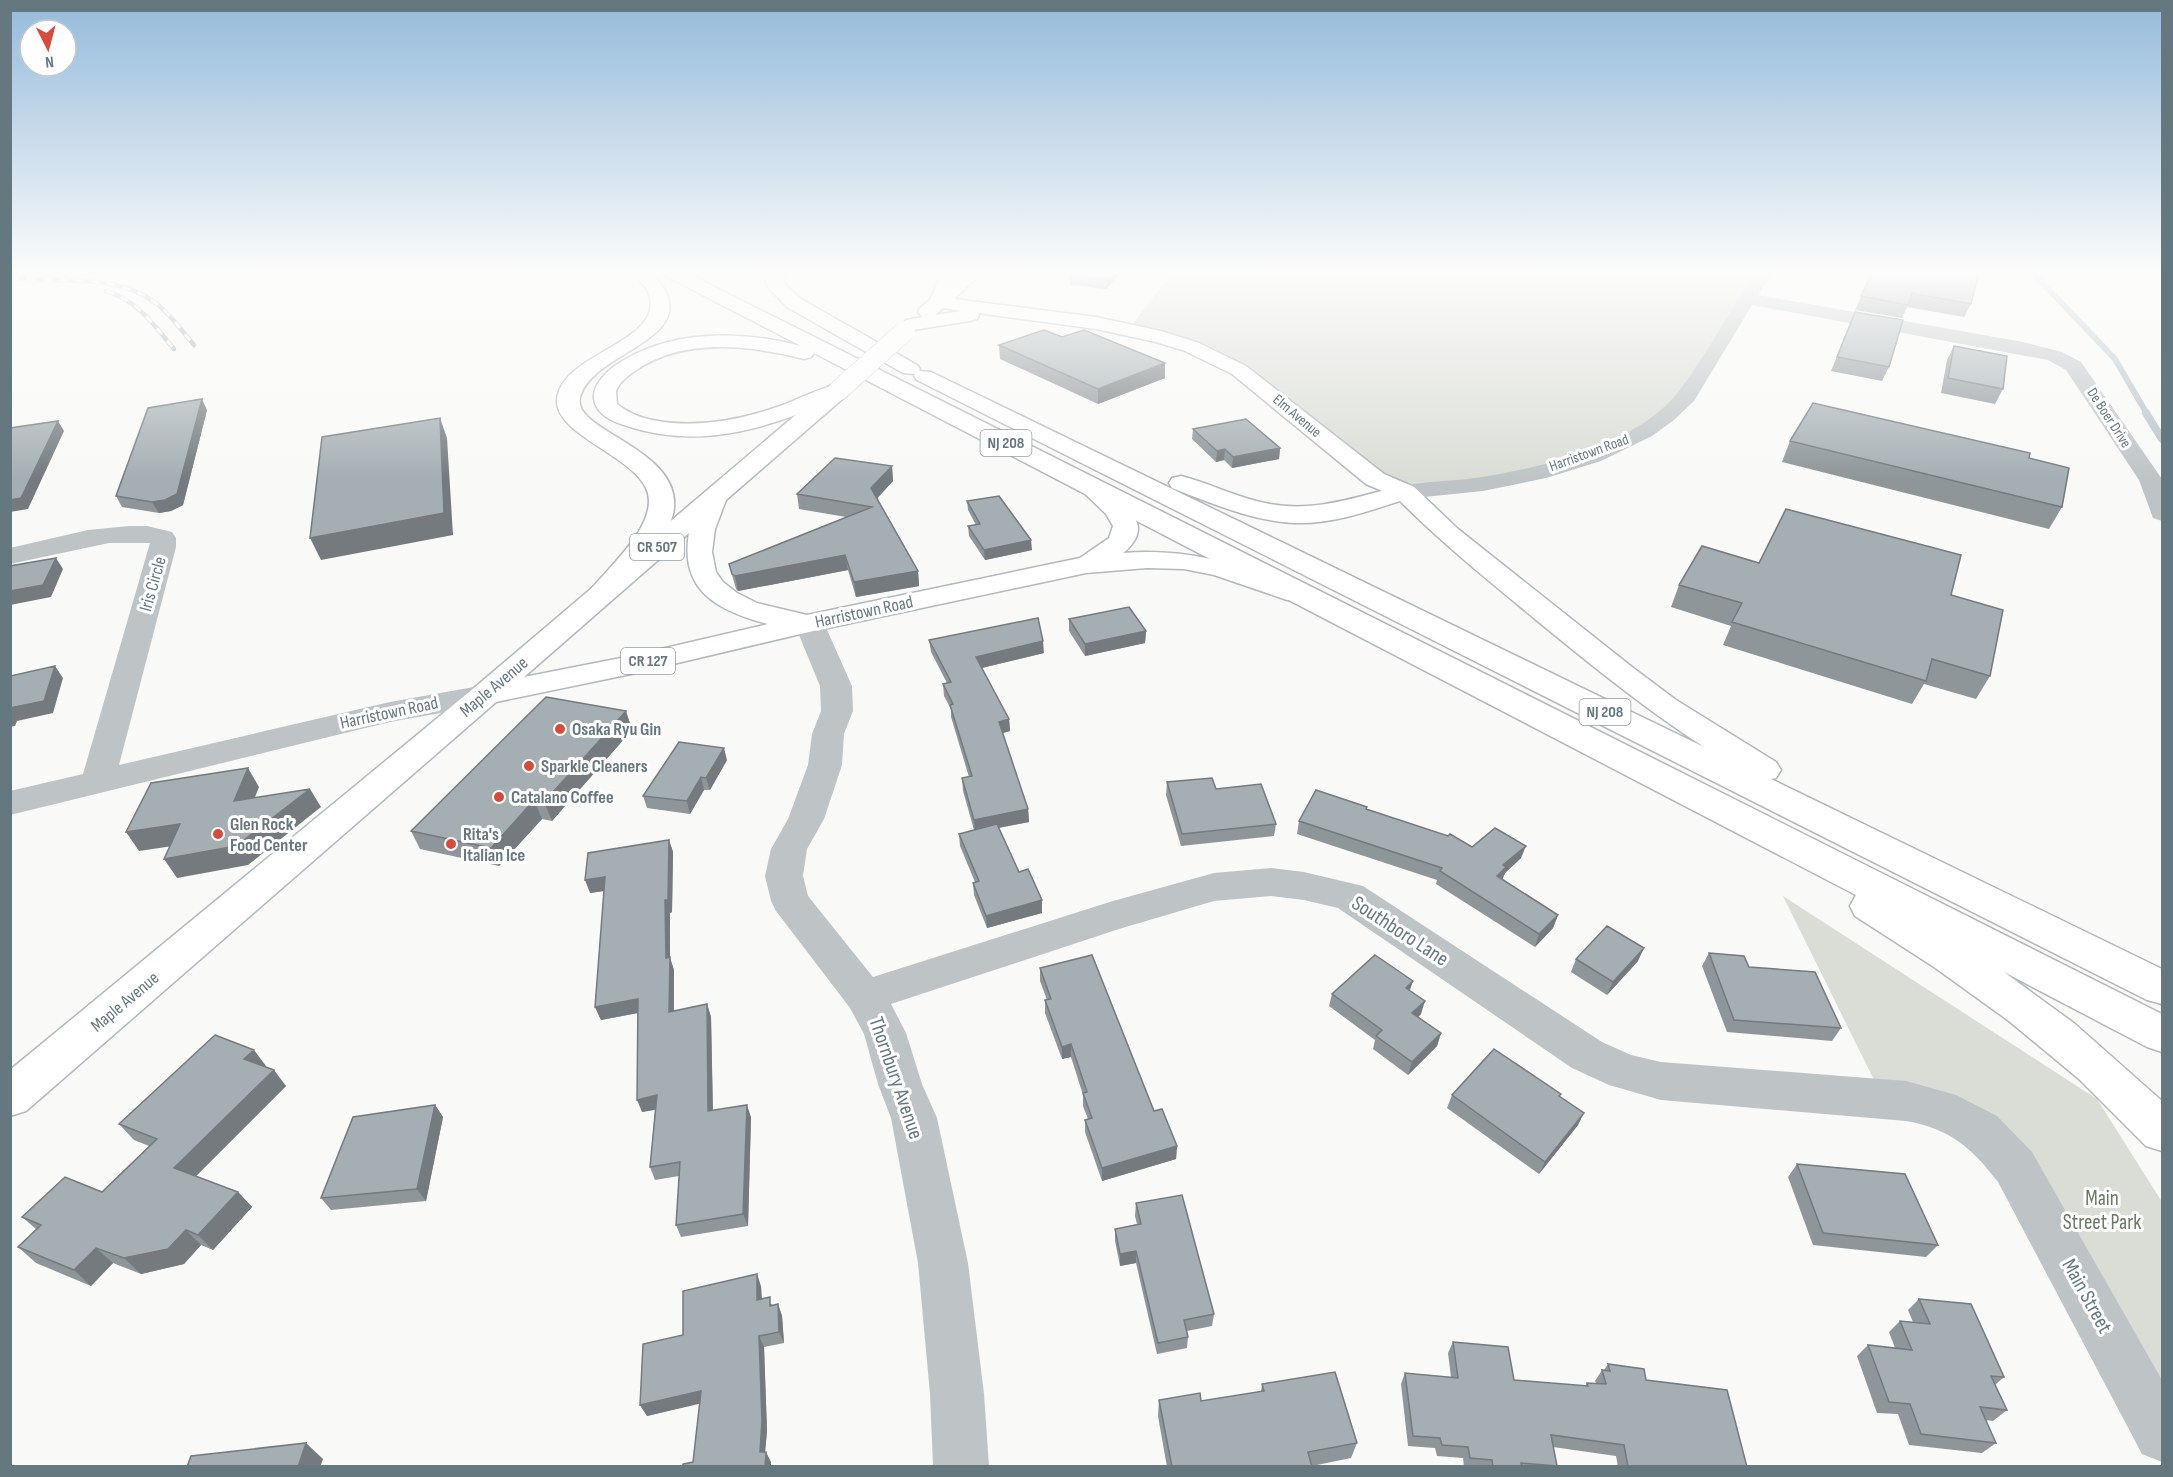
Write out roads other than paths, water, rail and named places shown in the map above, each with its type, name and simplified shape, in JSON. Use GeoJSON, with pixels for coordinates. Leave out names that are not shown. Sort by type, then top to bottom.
{"type":"FeatureCollection","features":[{"type":"Feature","properties":{"kind":"main road"},"geometry":{"type":"LineString","coordinates":[[598,598],[642,544],[652,528],[660,512],[661,497],[658,485],[649,471],[621,448],[585,427],[572,415],[567,402],[571,389],[580,377],[633,341]]}},
{"type":"Feature","properties":{"kind":"main road"},"geometry":{"type":"LineString","coordinates":[[839,390],[787,411],[754,421],[702,429],[678,429],[633,422],[608,407],[604,397],[606,387],[612,378],[641,360],[688,345],[740,341],[786,347],[806,353],[921,400]]}},
{"type":"Feature","properties":{"kind":"main road","name":"NJ 208"},"geometry":{"type":"LineString","coordinates":[[806,341],[2163,1034]]}},
{"type":"Feature","properties":{"kind":"main road","name":"NJ 208"},"geometry":{"type":"LineString","coordinates":[[853,341],[2159,986]]}},
{"type":"Feature","properties":{"kind":"main road"},"geometry":{"type":"LineString","coordinates":[[861,341],[910,369]]}},
{"type":"Feature","properties":{"kind":"main road","name":"Maple Avenue"},"geometry":{"type":"LineString","coordinates":[[10,1097],[129,999],[485,695],[894,341]]}},
{"type":"Feature","properties":{"kind":"main road","name":"Elm Avenue"},"geometry":{"type":"LineString","coordinates":[[1172,341],[1216,357],[1261,386],[1375,479],[1405,492]]}},
{"type":"Feature","properties":{"kind":"main road"},"geometry":{"type":"LineString","coordinates":[[1055,441],[1124,461],[1244,505],[1275,513],[1319,514],[1405,492],[1449,536],[1621,674],[1711,738],[1825,804],[2159,986]]}},
{"type":"Feature","properties":{"kind":"main road"},"geometry":{"type":"LineString","coordinates":[[1086,565],[1119,546],[1126,534],[1125,523],[1119,510],[1090,487]]}},
{"type":"Feature","properties":{"kind":"main road"},"geometry":{"type":"LineString","coordinates":[[716,497],[702,524],[698,541],[701,571],[712,587],[729,601],[751,611],[809,623]]}},
{"type":"Feature","properties":{"kind":"main road"},"geometry":{"type":"LineString","coordinates":[[1086,565],[1125,561],[1184,561],[1236,574],[1323,605]]}},
{"type":"Feature","properties":{"kind":"main road","name":"Harristown Road"},"geometry":{"type":"LineString","coordinates":[[485,695],[631,665],[809,623],[1086,565]]}},
{"type":"Feature","properties":{"kind":"main road"},"geometry":{"type":"LineString","coordinates":[[1642,768],[2003,991],[2071,1044],[2134,1100],[2163,1131]]}},
{"type":"Feature","properties":{"kind":"street","name":"Harristown Road"},"geometry":{"type":"LineString","coordinates":[[1405,492],[1484,484],[1529,474],[1604,450],[1645,430],[1673,411],[1686,396],[1721,341]]}},
{"type":"Feature","properties":{"kind":"street","name":"De Boer Drive"},"geometry":{"type":"LineString","coordinates":[[1983,341],[2023,348],[2066,361],[2074,366],[2151,480],[2163,513]]}},
{"type":"Feature","properties":{"kind":"street","name":"Iris Circle"},"geometry":{"type":"LineString","coordinates":[[10,556],[101,536],[132,533],[152,534],[163,538],[164,547],[98,780]]}},
{"type":"Feature","properties":{"kind":"street","name":"Thornbury Avenue"},"geometry":{"type":"LineString","coordinates":[[809,623],[836,686],[837,711],[828,734],[825,765],[806,819],[789,849],[784,876],[790,901],[865,996],[885,1033],[900,1084],[914,1118],[936,1222],[954,1355],[961,1467]]}},
{"type":"Feature","properties":{"kind":"street","name":"Harristown Road"},"geometry":{"type":"LineString","coordinates":[[10,803],[98,780],[390,712],[485,695]]}},
{"type":"Feature","properties":{"kind":"street","name":"Southboro Lane"},"geometry":{"type":"LineString","coordinates":[[865,996],[1113,916],[1136,912],[1214,887],[1271,882],[1304,886],[1349,896],[1587,1055],[1624,1072],[1661,1082],[1886,1100]]}},
{"type":"Feature","properties":{"kind":"street","name":"Main Street"},"geometry":{"type":"LineString","coordinates":[[1886,1100],[1936,1106],[1968,1120],[1997,1143],[2015,1167],[2163,1434]]}},
{"type":"Feature","properties":{"kind":"waterway"},"geometry":{"type":"LineString","coordinates":[[2098,341],[2115,359],[2147,414]]}},
{"type":"Feature","properties":{"kind":"waterway"},"geometry":{"type":"LineString","coordinates":[[2146,413],[2162,439]]}},
{"type":"Feature","properties":{"kind":"railway"},"geometry":{"type":"LineString","coordinates":[[167,341],[174,349]]}},
{"type":"Feature","properties":{"kind":"railway"},"geometry":{"type":"LineString","coordinates":[[191,341],[194,345]]}},
{"type":"Feature","properties":{"kind":"place","name":"Osaka Ryu Gin"},"geometry":{"type":"Point","coordinates":[560,729]}},
{"type":"Feature","properties":{"kind":"place","name":"Sparkle Cleaners"},"geometry":{"type":"Point","coordinates":[529,766]}},
{"type":"Feature","properties":{"kind":"place","name":"Catalano Coffee"},"geometry":{"type":"Point","coordinates":[499,797]}},
{"type":"Feature","properties":{"kind":"place","name":"Glen Rock Food Center"},"geometry":{"type":"Point","coordinates":[218,834]}},
{"type":"Feature","properties":{"kind":"place","name":"Rita's Italian Ice"},"geometry":{"type":"Point","coordinates":[451,844]}},
{"type":"Feature","properties":{"kind":"park label","name":"Main Street Park"},"geometry":{"type":"Point","coordinates":[2102,1210]}}]}
